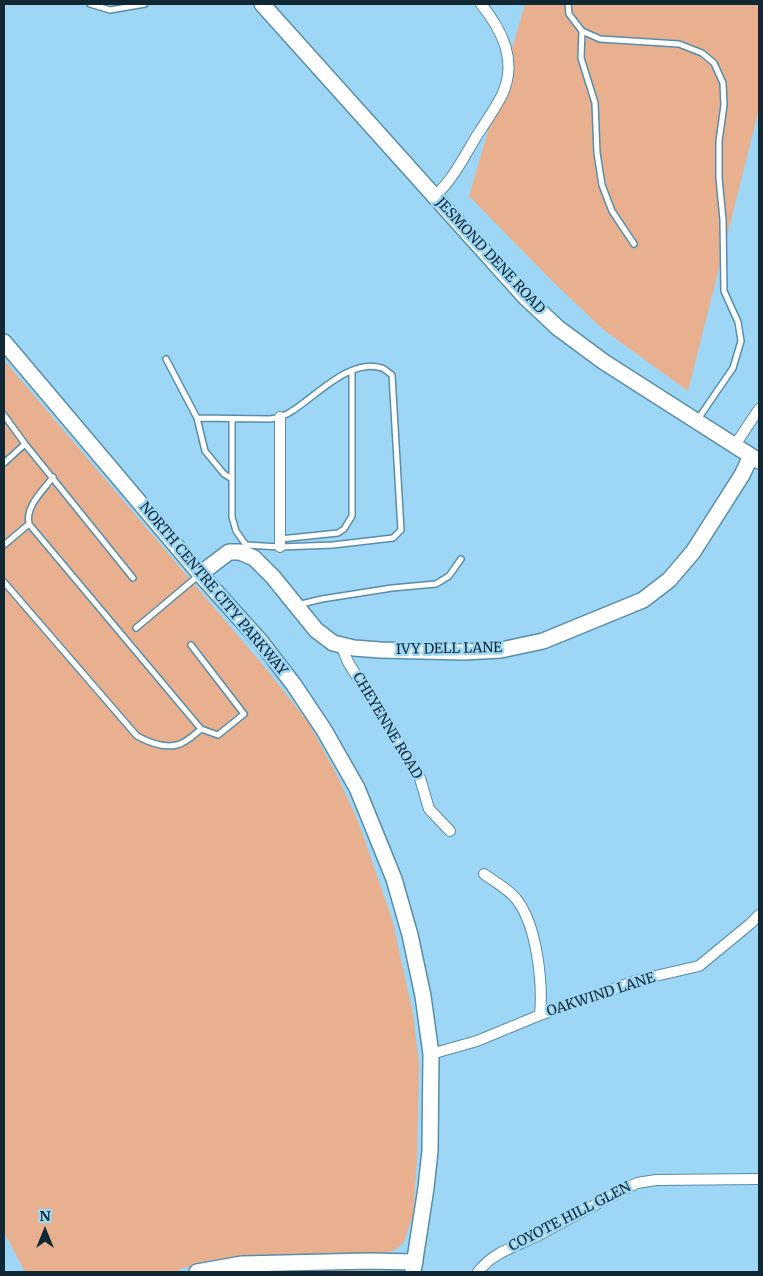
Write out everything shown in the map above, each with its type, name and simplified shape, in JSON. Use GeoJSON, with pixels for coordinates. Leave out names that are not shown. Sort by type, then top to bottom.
{"type":"FeatureCollection","features":[{"type":"Feature","properties":{"kind":"street","name":"JESMOND DENE ROAD"},"geometry":{"type":"LineString","coordinates":[[262,4],[525,297],[558,328],[604,362],[736,445],[755,459]]}},
{"type":"Feature","properties":{"kind":"street"},"geometry":{"type":"LineString","coordinates":[[435,196],[450,182],[503,94],[508,77],[509,60],[505,43],[499,29],[481,4]]}},
{"type":"Feature","properties":{"kind":"street","name":"NORTH CENTRE CITY PARKWAY"},"geometry":{"type":"LineString","coordinates":[[6,349],[261,642],[294,684],[324,730],[357,788],[394,879],[410,935],[423,996],[431,1054],[430,1150],[414,1267]]}},
{"type":"Feature","properties":{"kind":"street"},"geometry":{"type":"LineString","coordinates":[[736,445],[759,409]]}},
{"type":"Feature","properties":{"kind":"street"},"geometry":{"type":"LineString","coordinates":[[280,417],[280,543]]}},
{"type":"Feature","properties":{"kind":"street","name":"IVY DELL LANE"},"geometry":{"type":"LineString","coordinates":[[243,548],[273,577],[316,630],[333,643],[380,650],[464,652],[501,650],[543,641],[643,600],[669,580],[693,552],[742,475],[755,459]]}},
{"type":"Feature","properties":{"kind":"street"},"geometry":{"type":"LineString","coordinates":[[200,574],[229,552],[243,548]]}},
{"type":"Feature","properties":{"kind":"street","name":"CHEYENNE ROAD"},"geometry":{"type":"LineString","coordinates":[[341,645],[348,662],[420,778],[429,809],[450,831]]}},
{"type":"Feature","properties":{"kind":"street"},"geometry":{"type":"LineString","coordinates":[[484,874],[517,898],[529,919],[539,967],[540,1015]]}},
{"type":"Feature","properties":{"kind":"street","name":"OAKWIND LANE"},"geometry":{"type":"LineString","coordinates":[[431,1054],[477,1041],[540,1015],[638,980],[699,966],[759,915]]}},
{"type":"Feature","properties":{"kind":"street","name":"COYOTE HILL GLEN"},"geometry":{"type":"LineString","coordinates":[[478,1272],[492,1258],[505,1249],[532,1238],[637,1183],[656,1180],[759,1179]]}},
{"type":"Feature","properties":{"kind":"street"},"geometry":{"type":"LineString","coordinates":[[197,1272],[242,1264],[369,1261],[414,1267]]}},
{"type":"Feature","properties":{"kind":"lane"},"geometry":{"type":"LineString","coordinates":[[90,4],[110,10],[145,4]]}},
{"type":"Feature","properties":{"kind":"lane"},"geometry":{"type":"LineString","coordinates":[[568,4],[569,14],[582,31],[600,39],[679,44],[702,53],[714,63],[723,83],[724,105],[719,141],[719,178],[723,220],[724,291],[738,322],[741,341],[733,368],[697,422]]}},
{"type":"Feature","properties":{"kind":"lane"},"geometry":{"type":"LineString","coordinates":[[582,31],[581,58],[595,103],[597,153],[602,185],[612,211],[634,244]]}},
{"type":"Feature","properties":{"kind":"lane"},"geometry":{"type":"LineString","coordinates":[[166,358],[197,418],[205,451],[224,474],[232,479]]}},
{"type":"Feature","properties":{"kind":"lane"},"geometry":{"type":"LineString","coordinates":[[197,418],[270,419],[280,417],[292,412],[339,376],[352,371],[365,367],[381,368],[392,375],[401,530],[393,538],[333,545],[280,543]]}},
{"type":"Feature","properties":{"kind":"lane"},"geometry":{"type":"LineString","coordinates":[[232,419],[232,517],[243,548],[338,533],[344,529],[352,516],[352,371]]}},
{"type":"Feature","properties":{"kind":"lane"},"geometry":{"type":"LineString","coordinates":[[4,415],[25,444],[133,578]]}},
{"type":"Feature","properties":{"kind":"lane"},"geometry":{"type":"LineString","coordinates":[[4,463],[25,444]]}},
{"type":"Feature","properties":{"kind":"lane"},"geometry":{"type":"LineString","coordinates":[[53,477],[29,508],[27,517],[29,524],[201,729],[218,735],[244,714],[191,645]]}},
{"type":"Feature","properties":{"kind":"lane"},"geometry":{"type":"LineString","coordinates":[[4,545],[29,524]]}},
{"type":"Feature","properties":{"kind":"lane"},"geometry":{"type":"LineString","coordinates":[[295,605],[392,588],[436,584],[449,576],[461,559]]}},
{"type":"Feature","properties":{"kind":"lane"},"geometry":{"type":"LineString","coordinates":[[136,628],[200,574]]}},
{"type":"Feature","properties":{"kind":"lane"},"geometry":{"type":"LineString","coordinates":[[4,582],[137,736],[148,742],[176,745],[184,742],[201,729]]}},
{"type":"Feature","properties":{"kind":"shaded area"},"geometry":{"type":"Polygon","coordinates":[[[525,4],[759,4],[759,109],[688,391],[605,331],[552,281],[469,196],[525,4]]]}},
{"type":"Feature","properties":{"kind":"shaded area"},"geometry":{"type":"Polygon","coordinates":[[[4,360],[268,671],[308,722],[335,771],[358,821],[392,919],[413,1014],[419,1063],[417,1161],[413,1215],[404,1242],[397,1249],[386,1253],[244,1257],[205,1261],[173,1272],[25,1272],[4,1232],[4,360]]]}},
{"type":"Feature","properties":{"kind":"shaded area"},"geometry":{"type":"Polygon","coordinates":[[[309,1269],[383,1271],[385,1272],[269,1272],[309,1269]]]}}]}
